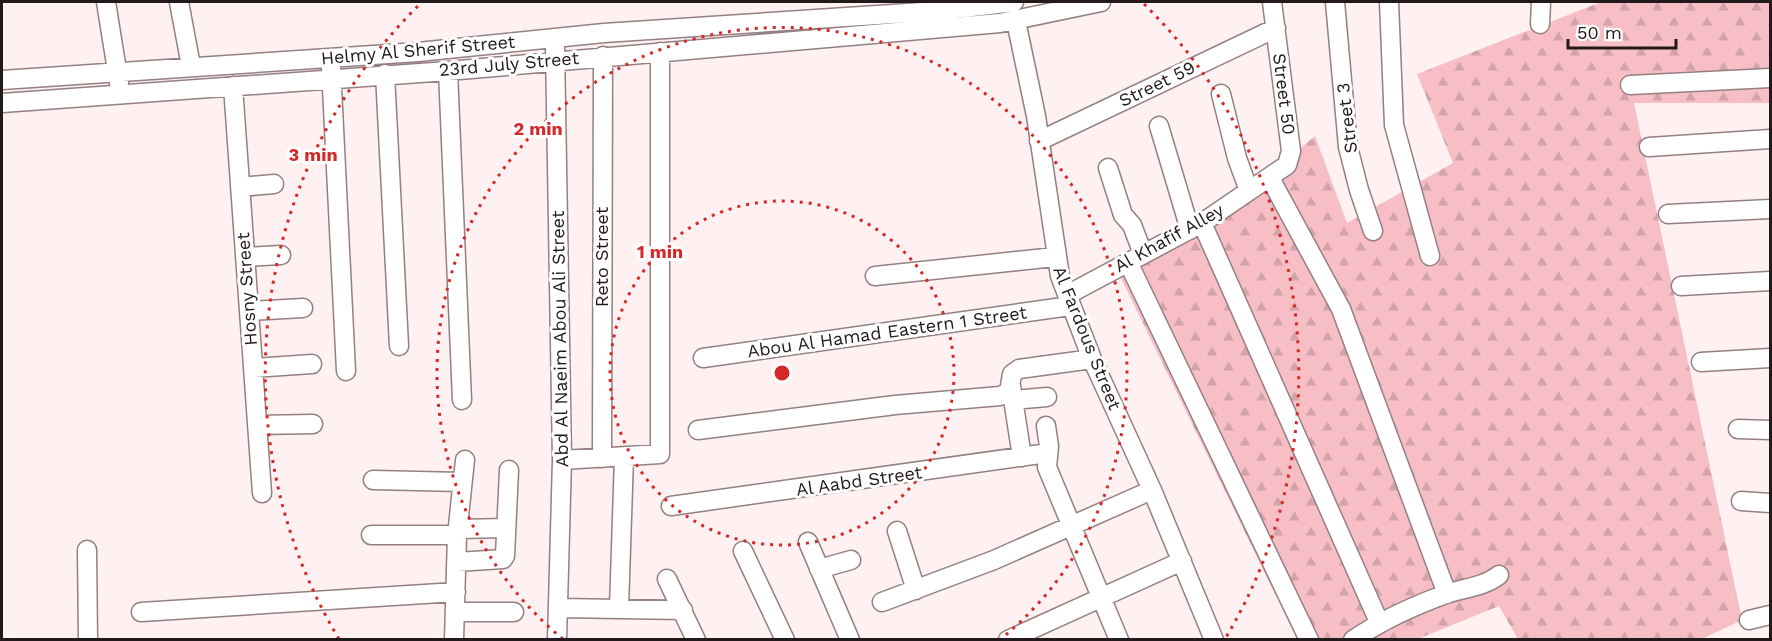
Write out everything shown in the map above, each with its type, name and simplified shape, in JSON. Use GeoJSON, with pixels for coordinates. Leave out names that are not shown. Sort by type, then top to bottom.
{"type":"FeatureCollection","features":[{"type":"Feature","properties":{"kind":"street"},"geometry":{"type":"LineString","coordinates":[[106,2],[120,94]]}},
{"type":"Feature","properties":{"kind":"street"},"geometry":{"type":"LineString","coordinates":[[178,2],[191,66]]}},
{"type":"Feature","properties":{"kind":"street","name":"Helmy Al Sherif Street"},"geometry":{"type":"LineString","coordinates":[[3,74],[117,72],[330,59],[554,38],[938,11],[1003,2]]}},
{"type":"Feature","properties":{"kind":"street","name":"Al Fardous Street"},"geometry":{"type":"LineString","coordinates":[[1003,2],[1039,141],[1055,257],[1068,301],[1182,561],[1210,638]]}},
{"type":"Feature","properties":{"kind":"street"},"geometry":{"type":"LineString","coordinates":[[1008,22],[1038,9],[1101,2]]}},
{"type":"Feature","properties":{"kind":"street","name":"Street 50"},"geometry":{"type":"LineString","coordinates":[[1270,178],[1287,165],[1291,151],[1272,2]]}},
{"type":"Feature","properties":{"kind":"street","name":"Street 3"},"geometry":{"type":"LineString","coordinates":[[1335,2],[1348,147],[1373,231]]}},
{"type":"Feature","properties":{"kind":"street"},"geometry":{"type":"LineString","coordinates":[[1389,2],[1394,125],[1430,256]]}},
{"type":"Feature","properties":{"kind":"street"},"geometry":{"type":"LineString","coordinates":[[1540,24],[1541,2]]}},
{"type":"Feature","properties":{"kind":"street","name":"23rd July Street"},"geometry":{"type":"LineString","coordinates":[[2,103],[448,70],[1008,22]]}},
{"type":"Feature","properties":{"kind":"street","name":"Street 59"},"geometry":{"type":"LineString","coordinates":[[1039,141],[1276,27]]}},
{"type":"Feature","properties":{"kind":"street","name":"Abd Al Naeim Abou Ali Street"},"geometry":{"type":"LineString","coordinates":[[554,38],[562,460],[557,639]]}},
{"type":"Feature","properties":{"kind":"street"},"geometry":{"type":"LineString","coordinates":[[562,460],[660,454],[660,52]]}},
{"type":"Feature","properties":{"kind":"street","name":"Reto Street"},"geometry":{"type":"LineString","coordinates":[[602,458],[603,56]]}},
{"type":"Feature","properties":{"kind":"street"},"geometry":{"type":"LineString","coordinates":[[330,59],[346,371]]}},
{"type":"Feature","properties":{"kind":"street"},"geometry":{"type":"LineString","coordinates":[[448,70],[462,400]]}},
{"type":"Feature","properties":{"kind":"street"},"geometry":{"type":"LineString","coordinates":[[385,74],[399,346]]}},
{"type":"Feature","properties":{"kind":"street"},"geometry":{"type":"LineString","coordinates":[[1630,86],[1770,78]]}},
{"type":"Feature","properties":{"kind":"street","name":"Hosny Street"},"geometry":{"type":"LineString","coordinates":[[233,86],[262,493]]}},
{"type":"Feature","properties":{"kind":"street"},"geometry":{"type":"LineString","coordinates":[[1221,94],[1237,158],[1249,191]]}},
{"type":"Feature","properties":{"kind":"street"},"geometry":{"type":"LineString","coordinates":[[1159,126],[1196,226],[1379,622]]}},
{"type":"Feature","properties":{"kind":"street"},"geometry":{"type":"LineString","coordinates":[[1649,147],[1770,139]]}},
{"type":"Feature","properties":{"kind":"street"},"geometry":{"type":"LineString","coordinates":[[1108,168],[1122,215],[1132,225],[1136,258],[1309,639]]}},
{"type":"Feature","properties":{"kind":"street"},"geometry":{"type":"LineString","coordinates":[[1270,178],[1341,309],[1447,594]]}},
{"type":"Feature","properties":{"kind":"street","name":"Al Khafif Alley"},"geometry":{"type":"LineString","coordinates":[[1068,301],[1136,258],[1196,226],[1270,178]]}},
{"type":"Feature","properties":{"kind":"street"},"geometry":{"type":"LineString","coordinates":[[240,187],[274,184]]}},
{"type":"Feature","properties":{"kind":"street"},"geometry":{"type":"LineString","coordinates":[[1668,214],[1770,209]]}},
{"type":"Feature","properties":{"kind":"street"},"geometry":{"type":"LineString","coordinates":[[245,257],[281,255]]}},
{"type":"Feature","properties":{"kind":"street"},"geometry":{"type":"LineString","coordinates":[[875,276],[1055,257]]}},
{"type":"Feature","properties":{"kind":"street"},"geometry":{"type":"LineString","coordinates":[[1682,286],[1770,281]]}},
{"type":"Feature","properties":{"kind":"street","name":"Abou Al Hamad Eastern 1 Street"},"geometry":{"type":"LineString","coordinates":[[703,358],[1068,301]]}},
{"type":"Feature","properties":{"kind":"street"},"geometry":{"type":"LineString","coordinates":[[249,311],[303,308]]}},
{"type":"Feature","properties":{"kind":"street"},"geometry":{"type":"LineString","coordinates":[[1701,362],[1770,358]]}},
{"type":"Feature","properties":{"kind":"street"},"geometry":{"type":"LineString","coordinates":[[1022,457],[1012,393],[1012,374],[1019,369],[1092,359]]}},
{"type":"Feature","properties":{"kind":"street"},"geometry":{"type":"LineString","coordinates":[[253,368],[312,364]]}},
{"type":"Feature","properties":{"kind":"street"},"geometry":{"type":"LineString","coordinates":[[698,430],[895,405],[1000,396],[1009,392],[1047,397]]}},
{"type":"Feature","properties":{"kind":"street"},"geometry":{"type":"LineString","coordinates":[[257,425],[313,424]]}},
{"type":"Feature","properties":{"kind":"street"},"geometry":{"type":"LineString","coordinates":[[1046,426],[1047,467],[1119,639]]}},
{"type":"Feature","properties":{"kind":"street"},"geometry":{"type":"LineString","coordinates":[[1738,429],[1770,429]]}},
{"type":"Feature","properties":{"kind":"street","name":"Al Aabd Street"},"geometry":{"type":"LineString","coordinates":[[671,506],[1048,453]]}},
{"type":"Feature","properties":{"kind":"street"},"geometry":{"type":"LineString","coordinates":[[619,608],[624,457]]}},
{"type":"Feature","properties":{"kind":"street"},"geometry":{"type":"LineString","coordinates":[[454,639],[458,532],[465,460]]}},
{"type":"Feature","properties":{"kind":"street"},"geometry":{"type":"LineString","coordinates":[[457,562],[502,559],[506,528],[508,470]]}},
{"type":"Feature","properties":{"kind":"street"},"geometry":{"type":"LineString","coordinates":[[373,480],[462,482]]}},
{"type":"Feature","properties":{"kind":"street"},"geometry":{"type":"LineString","coordinates":[[882,602],[1071,527],[1152,490]]}},
{"type":"Feature","properties":{"kind":"street"},"geometry":{"type":"LineString","coordinates":[[1741,501],[1770,503]]}},
{"type":"Feature","properties":{"kind":"street"},"geometry":{"type":"LineString","coordinates":[[371,535],[506,528]]}},
{"type":"Feature","properties":{"kind":"street"},"geometry":{"type":"LineString","coordinates":[[897,531],[916,590]]}},
{"type":"Feature","properties":{"kind":"street"},"geometry":{"type":"LineString","coordinates":[[808,542],[850,639]]}},
{"type":"Feature","properties":{"kind":"street"},"geometry":{"type":"LineString","coordinates":[[87,550],[88,639]]}},
{"type":"Feature","properties":{"kind":"street"},"geometry":{"type":"LineString","coordinates":[[744,551],[785,639]]}},
{"type":"Feature","properties":{"kind":"street"},"geometry":{"type":"LineString","coordinates":[[819,568],[851,560]]}},
{"type":"Feature","properties":{"kind":"street"},"geometry":{"type":"LineString","coordinates":[[1008,639],[1182,561]]}},
{"type":"Feature","properties":{"kind":"street"},"geometry":{"type":"LineString","coordinates":[[1353,639],[1379,622],[1447,594],[1491,581],[1499,575]]}},
{"type":"Feature","properties":{"kind":"street"},"geometry":{"type":"LineString","coordinates":[[667,579],[696,639]]}},
{"type":"Feature","properties":{"kind":"street"},"geometry":{"type":"LineString","coordinates":[[141,612],[456,591]]}},
{"type":"Feature","properties":{"kind":"street"},"geometry":{"type":"LineString","coordinates":[[559,608],[683,610]]}},
{"type":"Feature","properties":{"kind":"street"},"geometry":{"type":"LineString","coordinates":[[455,612],[514,612]]}},
{"type":"Feature","properties":{"kind":"street"},"geometry":{"type":"LineString","coordinates":[[1749,620],[1770,615]]}},
{"type":"Feature","properties":{"kind":"green space"},"geometry":{"type":"Polygon","coordinates":[[[1601,2],[1770,2],[1770,103],[1634,103],[1742,620],[1702,639],[1518,639],[1499,606],[1418,639],[1297,639],[1118,272],[1196,236],[1315,136],[1347,223],[1453,163],[1417,74],[1601,2]]]}}]}
